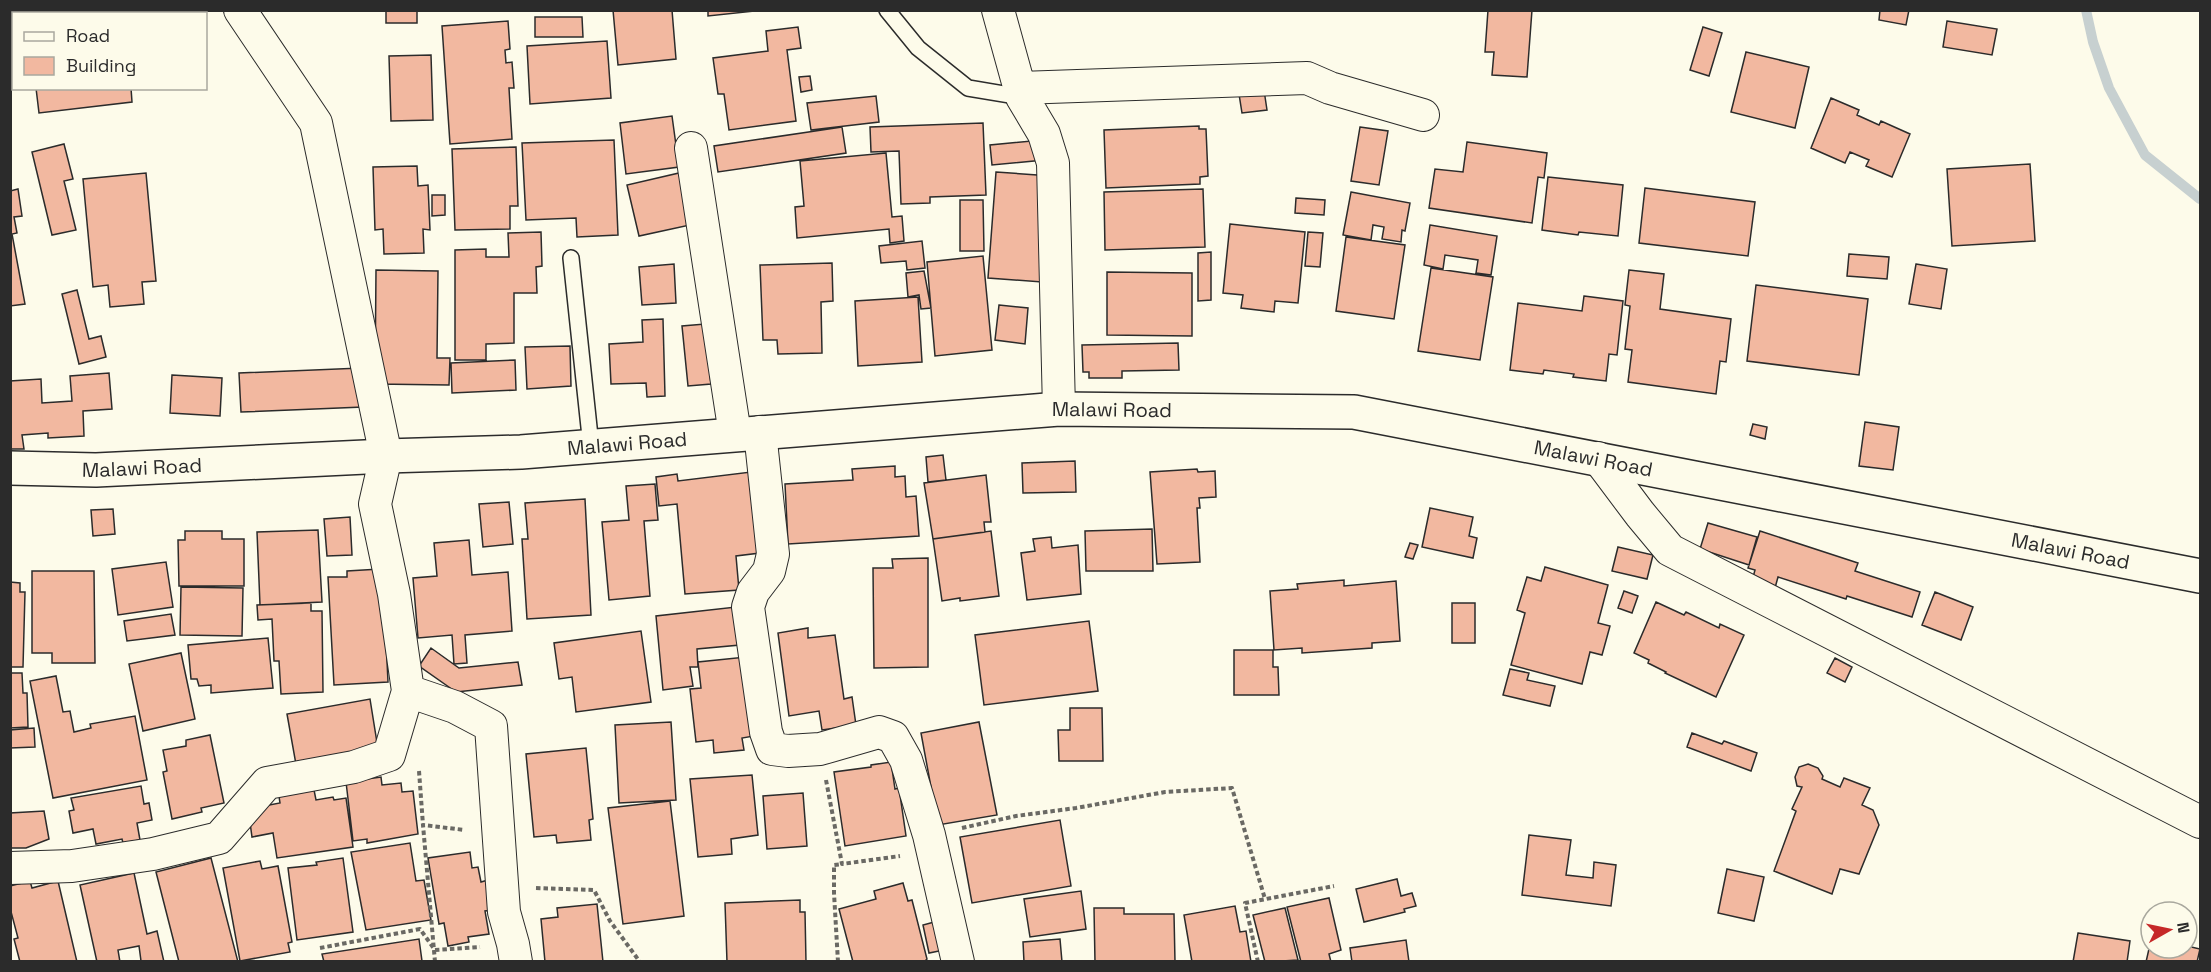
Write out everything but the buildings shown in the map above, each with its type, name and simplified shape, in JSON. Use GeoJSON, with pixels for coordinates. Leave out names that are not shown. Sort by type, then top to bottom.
{"type":"FeatureCollection","features":[{"type":"Feature","properties":{"kind":"main road","name":"Malawi Road"},"geometry":{"type":"LineString","coordinates":[[10,468],[96,470],[521,452],[1059,409],[1354,412],[2200,576]]}},
{"type":"Feature","properties":{"kind":"street"},"geometry":{"type":"LineString","coordinates":[[10,868],[72,866],[153,854],[219,838],[267,783],[354,767],[389,755],[408,691],[394,594],[375,504],[386,456],[316,123],[240,10]]}},
{"type":"Feature","properties":{"kind":"street"},"geometry":{"type":"LineString","coordinates":[[998,10],[1021,93],[1044,134],[1053,163],[1059,409]]}},
{"type":"Feature","properties":{"kind":"street"},"geometry":{"type":"LineString","coordinates":[[1021,93],[1307,78],[1330,88],[1423,114]]}},
{"type":"Feature","properties":{"kind":"street"},"geometry":{"type":"LineString","coordinates":[[691,148],[773,554],[769,571],[753,592],[748,607],[766,732],[772,749],[788,751],[820,749],[879,732],[893,737],[906,760],[931,844],[958,962]]}},
{"type":"Feature","properties":{"kind":"street"},"geometry":{"type":"LineString","coordinates":[[1598,458],[1670,550],[2200,822]]}},
{"type":"Feature","properties":{"kind":"street"},"geometry":{"type":"LineString","coordinates":[[408,691],[455,706],[491,726],[504,912],[514,953]]}},
{"type":"Feature","properties":{"kind":"lane"},"geometry":{"type":"LineString","coordinates":[[886,10],[918,48],[968,88],[1021,93]]}},
{"type":"Feature","properties":{"kind":"lane"},"geometry":{"type":"LineString","coordinates":[[572,258],[591,446]]}},
{"type":"Feature","properties":{"kind":"path"},"geometry":{"type":"LineString","coordinates":[[820,749],[842,864]]}},
{"type":"Feature","properties":{"kind":"path"},"geometry":{"type":"LineString","coordinates":[[838,962],[834,865],[931,844],[1016,816],[1165,792],[1232,788],[1265,899]]}},
{"type":"Feature","properties":{"kind":"path"},"geometry":{"type":"LineString","coordinates":[[435,962],[423,825],[498,834]]}},
{"type":"Feature","properties":{"kind":"path"},"geometry":{"type":"LineString","coordinates":[[502,886],[594,890],[610,921],[640,962]]}},
{"type":"Feature","properties":{"kind":"path"},"geometry":{"type":"LineString","coordinates":[[1258,962],[1245,903],[1334,886]]}},
{"type":"Feature","properties":{"kind":"path"},"geometry":{"type":"LineString","coordinates":[[320,948],[420,929],[435,950]]}},
{"type":"Feature","properties":{"kind":"path"},"geometry":{"type":"LineString","coordinates":[[435,950],[514,953]]}},
{"type":"Feature","properties":{"kind":"waterway"},"geometry":{"type":"LineString","coordinates":[[2086,10],[2093,42],[2109,88],[2145,155],[2200,199]]}}]}
